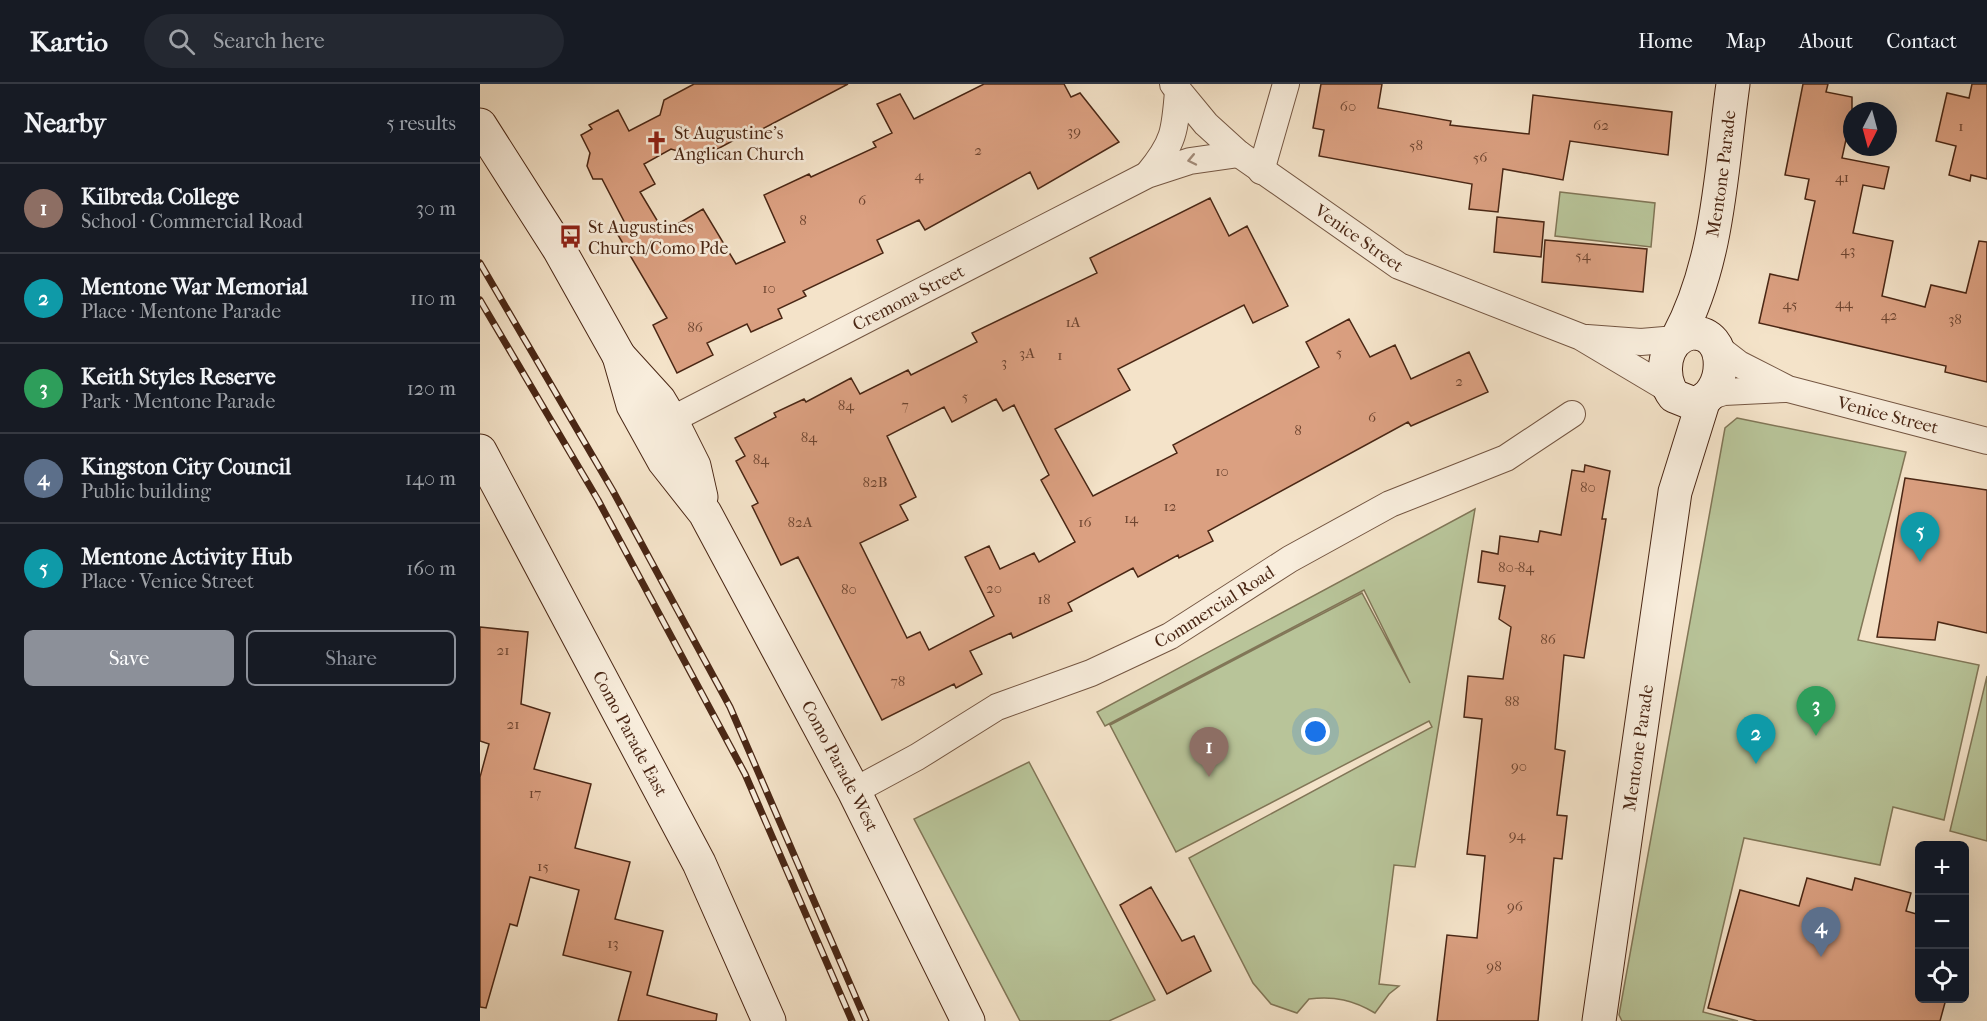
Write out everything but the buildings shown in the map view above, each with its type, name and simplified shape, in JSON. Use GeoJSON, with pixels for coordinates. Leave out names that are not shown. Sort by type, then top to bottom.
{"type":"FeatureCollection","features":[{"type":"Feature","properties":{"kind":"street"},"geometry":{"type":"LineString","coordinates":[[1261,171],[1286,84]]}},
{"type":"Feature","properties":{"kind":"street","name":"Mentone Parade"},"geometry":{"type":"LineString","coordinates":[[1677,338],[1690,316],[1707,266],[1733,84]]}},
{"type":"Feature","properties":{"kind":"street","name":"Venice Street"},"geometry":{"type":"LineString","coordinates":[[1175,87],[1206,124],[1239,154],[1399,266],[1581,337],[1671,392]]}},
{"type":"Feature","properties":{"kind":"street","name":"Cremona Street"},"geometry":{"type":"LineString","coordinates":[[1148,175],[1166,153],[1175,130],[1175,87]]}},
{"type":"Feature","properties":{"kind":"street","name":"Como Parade West"},"geometry":{"type":"LineString","coordinates":[[480,125],[559,249],[620,356],[659,400],[694,466],[705,513]]}},
{"type":"Feature","properties":{"kind":"street","name":"Cremona Street"},"geometry":{"type":"LineString","coordinates":[[670,420],[1148,175],[1190,161],[1239,154]]}},
{"type":"Feature","properties":{"kind":"street","name":"Mentone Parade"},"geometry":{"type":"LineString","coordinates":[[1707,266],[1716,345]]}},
{"type":"Feature","properties":{"kind":"street"},"geometry":{"type":"LineString","coordinates":[[1699,333],[1716,345],[1720,359],[1719,375],[1715,387],[1704,399],[1688,403],[1671,392],[1665,381],[1666,364],[1677,338],[1699,333]]}},
{"type":"Feature","properties":{"kind":"street","name":"Venice Street"},"geometry":{"type":"LineString","coordinates":[[1581,337],[1641,342],[1677,338]]}},
{"type":"Feature","properties":{"kind":"street","name":"Venice Street"},"geometry":{"type":"LineString","coordinates":[[1716,345],[1739,364],[1788,389],[1987,441]]}},
{"type":"Feature","properties":{"kind":"street","name":"Como Parade West"},"geometry":{"type":"LineString","coordinates":[[620,356],[633,405],[664,460],[705,513],[854,791],[968,1021]]}},
{"type":"Feature","properties":{"kind":"street","name":"Venice Street"},"geometry":{"type":"LineString","coordinates":[[1704,399],[1724,392],[1788,389]]}},
{"type":"Feature","properties":{"kind":"street","name":"Mentone Parade"},"geometry":{"type":"LineString","coordinates":[[1599,1021],[1679,473],[1679,436],[1671,392]]}},
{"type":"Feature","properties":{"kind":"street","name":"Mentone Parade"},"geometry":{"type":"LineString","coordinates":[[1679,473],[1704,399]]}},
{"type":"Feature","properties":{"kind":"street","name":"Commercial Road"},"geometry":{"type":"LineString","coordinates":[[854,791],[917,757],[997,707],[1091,672],[1170,636],[1290,559],[1390,504],[1506,458],[1572,414]]}},
{"type":"Feature","properties":{"kind":"street","name":"Como Parade East"},"geometry":{"type":"LineString","coordinates":[[484,468],[699,863],[769,1021]]}},
{"type":"Feature","properties":{"kind":"green space"},"geometry":{"type":"Polygon","coordinates":[[[1560,192],[1655,203],[1651,247],[1555,236],[1560,192]]]}},
{"type":"Feature","properties":{"kind":"green space"},"geometry":{"type":"Polygon","coordinates":[[[1737,418],[1906,452],[1858,640],[1979,665],[1944,820],[1893,807],[1880,865],[1744,838],[1703,1012],[1738,1021],[1622,1021],[1619,1015],[1725,428],[1737,418]]]}},
{"type":"Feature","properties":{"kind":"green space"},"geometry":{"type":"Polygon","coordinates":[[[1475,509],[1415,867],[1394,865],[1379,984],[1399,986],[1389,994],[1375,1013],[1351,1002],[1327,998],[1309,999],[1297,1013],[1271,1004],[1253,983],[1189,858],[1432,727],[1429,721],[1176,852],[1110,725],[1362,593],[1410,683],[1364,590],[1105,726],[1097,712],[1475,509]]]}},
{"type":"Feature","properties":{"kind":"green space"},"geometry":{"type":"Polygon","coordinates":[[[1987,676],[1987,841],[1950,831],[1987,676]]]}},
{"type":"Feature","properties":{"kind":"green space"},"geometry":{"type":"Polygon","coordinates":[[[1029,762],[1155,1000],[1109,1021],[1020,1021],[914,819],[1029,762]]]}},
{"type":"Feature","properties":{"kind":"railway"},"geometry":{"type":"LineString","coordinates":[[480,263],[613,491],[730,707],[866,1021]]}},
{"type":"Feature","properties":{"kind":"railway"},"geometry":{"type":"LineString","coordinates":[[480,300],[598,500],[745,774],[852,1021]]}},
{"type":"Feature","properties":{"kind":"place","name":"St Augustine's Anglican Church"},"geometry":{"type":"Point","coordinates":[656,143]}},
{"type":"Feature","properties":{"kind":"place","name":"St Augustines Church/Como Pde"},"geometry":{"type":"Point","coordinates":[570,237]}},
{"type":"Feature","properties":{"kind":"place","name":"Mentone Activity Hub"},"geometry":{"type":"Point","coordinates":[1920,562]}},
{"type":"Feature","properties":{"kind":"place","name":"Keith Styles Reserve"},"geometry":{"type":"Point","coordinates":[1816,736]}},
{"type":"Feature","properties":{"kind":"place","name":"Mentone War Memorial"},"geometry":{"type":"Point","coordinates":[1756,764]}},
{"type":"Feature","properties":{"kind":"place","name":"Kilbreda College"},"geometry":{"type":"Point","coordinates":[1209,777]}},
{"type":"Feature","properties":{"kind":"place","name":"Kingston City Council"},"geometry":{"type":"Point","coordinates":[1821,957]}}]}
